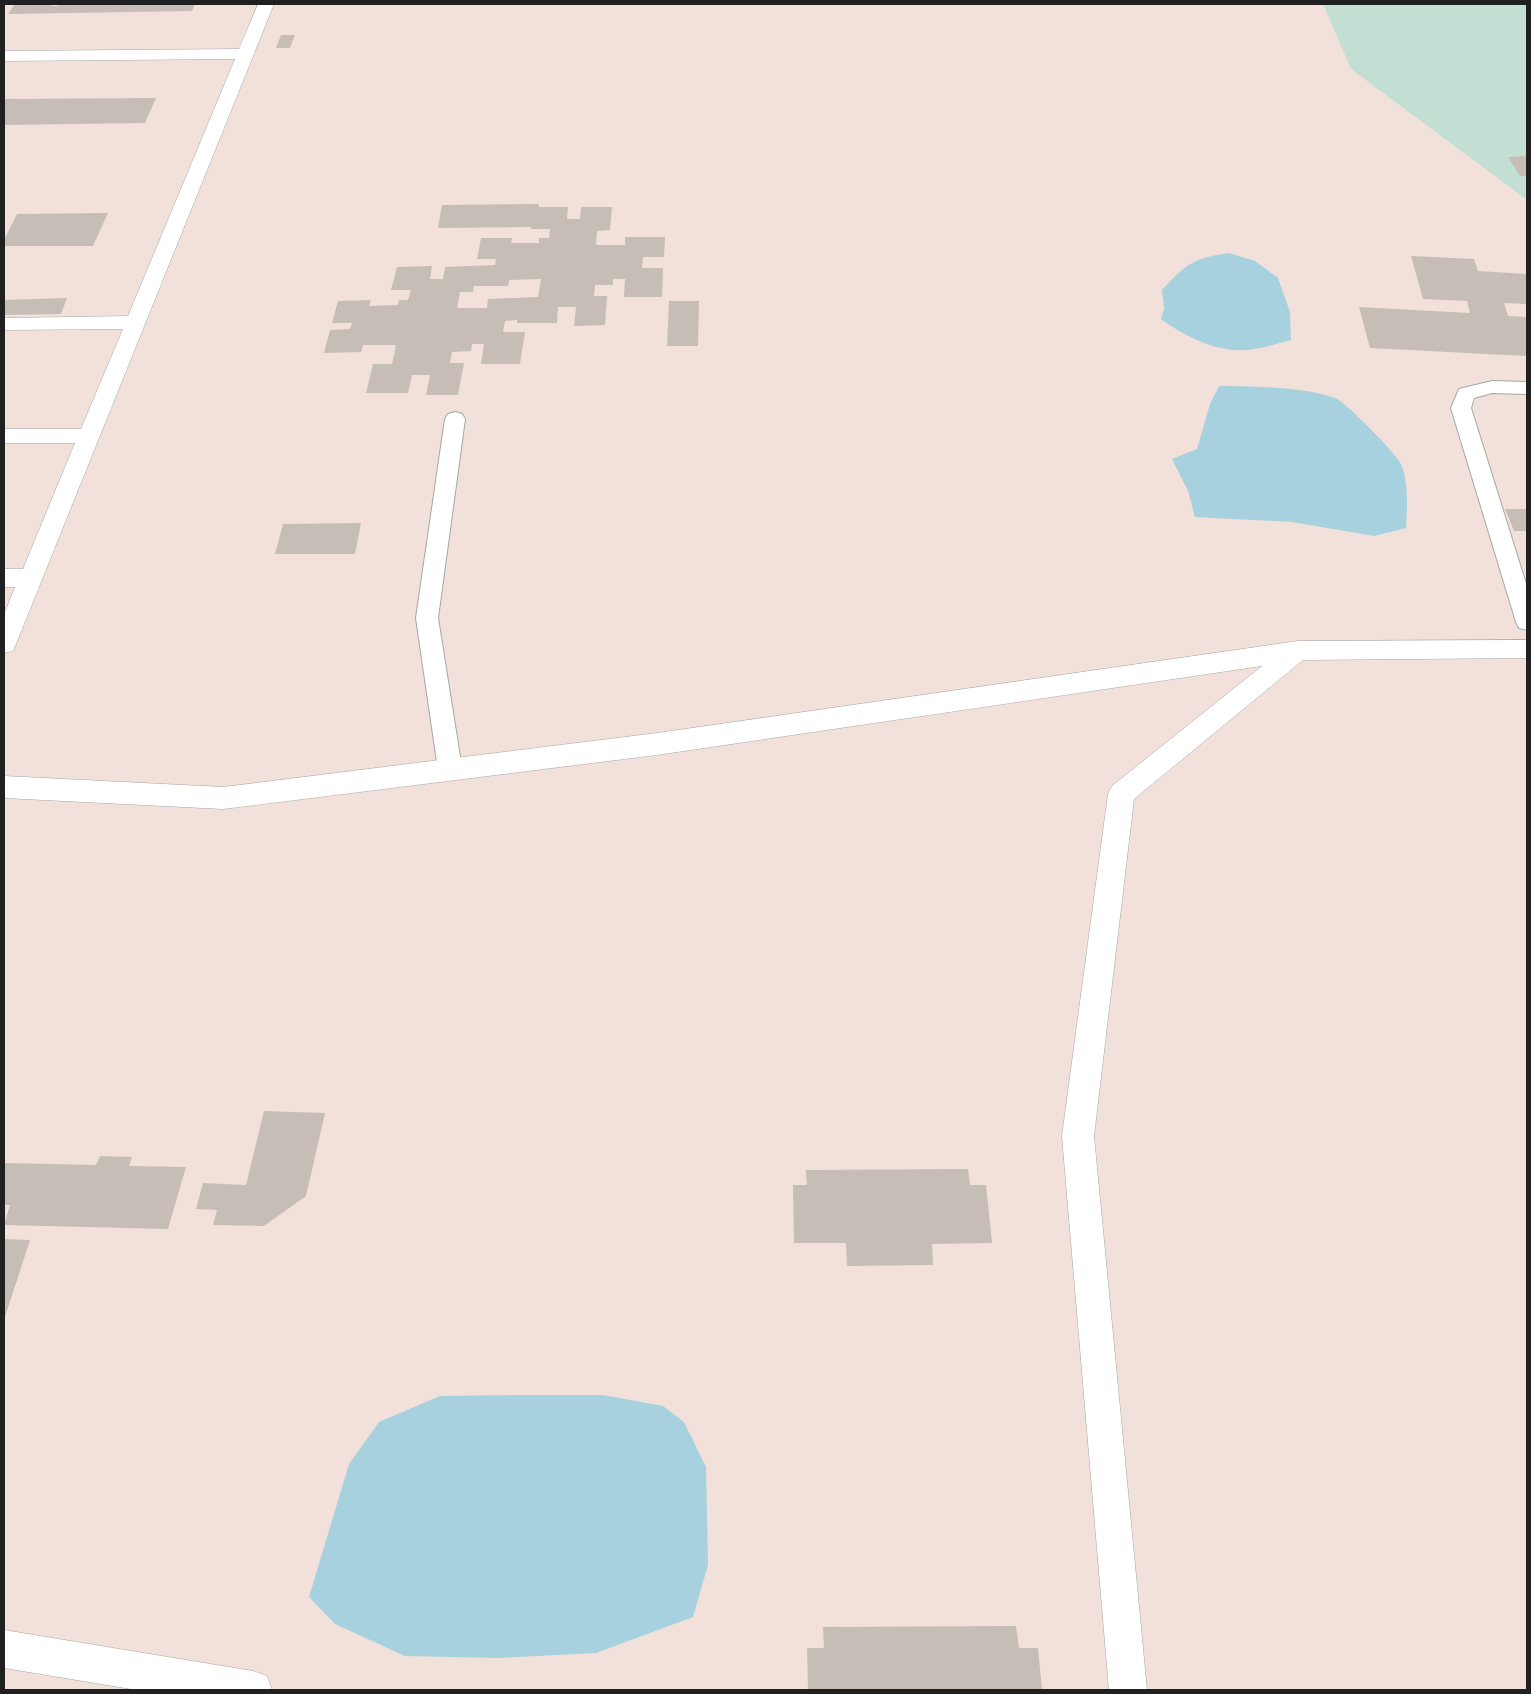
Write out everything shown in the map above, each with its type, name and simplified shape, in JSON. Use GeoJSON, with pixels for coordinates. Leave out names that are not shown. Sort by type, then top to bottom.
{"type":"FeatureCollection","features":[{"type":"Feature","properties":{"kind":"street"},"geometry":{"type":"LineString","coordinates":[[4,644],[266,4]]}},
{"type":"Feature","properties":{"kind":"street"},"geometry":{"type":"LineString","coordinates":[[4,56],[246,54]]}},
{"type":"Feature","properties":{"kind":"street"},"geometry":{"type":"LineString","coordinates":[[4,324],[136,322]]}},
{"type":"Feature","properties":{"kind":"street"},"geometry":{"type":"LineString","coordinates":[[4,436],[89,436]]}},
{"type":"Feature","properties":{"kind":"street"},"geometry":{"type":"LineString","coordinates":[[4,578],[31,578]]}},
{"type":"Feature","properties":{"kind":"street"},"geometry":{"type":"LineString","coordinates":[[4,787],[223,798],[657,744],[1298,651],[1527,650]]}},
{"type":"Feature","properties":{"kind":"street"},"geometry":{"type":"LineString","coordinates":[[1128,1690],[1078,1136],[1120,794],[1298,651]]}},
{"type":"Feature","properties":{"kind":"street"},"geometry":{"type":"LineString","coordinates":[[4,1649],[254,1690]]}},
{"type":"Feature","properties":{"kind":"lane"},"geometry":{"type":"LineString","coordinates":[[1527,388],[1492,387],[1466,394],[1461,408],[1527,622]]}},
{"type":"Feature","properties":{"kind":"lane"},"geometry":{"type":"LineString","coordinates":[[450,770],[426,618],[455,419]]}},
{"type":"Feature","properties":{"kind":"shaded area"},"geometry":{"type":"Polygon","coordinates":[[[4,4],[1527,4],[1527,1690],[4,1690],[4,4]]]}},
{"type":"Feature","properties":{"kind":"green space"},"geometry":{"type":"Polygon","coordinates":[[[1323,4],[1527,4],[1527,200],[1351,69],[1323,4]]]}},
{"type":"Feature","properties":{"kind":"water"},"geometry":{"type":"Polygon","coordinates":[[[1229,253],[1255,261],[1278,278],[1290,312],[1291,340],[1251,349],[1234,350],[1201,342],[1161,319],[1164,309],[1162,290],[1178,274],[1199,260],[1229,253]]]}},
{"type":"Feature","properties":{"kind":"water"},"geometry":{"type":"Polygon","coordinates":[[[1219,386],[1295,390],[1337,399],[1381,440],[1401,464],[1404,471],[1406,488],[1406,528],[1374,536],[1292,522],[1195,517],[1188,491],[1172,459],[1197,449],[1210,404],[1219,386]]]}},
{"type":"Feature","properties":{"kind":"water"},"geometry":{"type":"Polygon","coordinates":[[[603,1395],[663,1406],[684,1422],[706,1467],[708,1565],[693,1617],[596,1653],[498,1658],[405,1656],[335,1624],[309,1597],[349,1464],[379,1422],[440,1396],[603,1395]]]}},
{"type":"Feature","properties":{"kind":"building"},"geometry":{"type":"Polygon","coordinates":[[[15,4],[53,4],[51,6],[57,6],[59,4],[195,4],[192,11],[8,14],[15,4]]]}},
{"type":"Feature","properties":{"kind":"building"},"geometry":{"type":"Polygon","coordinates":[[[281,35],[295,35],[290,48],[276,48],[281,35]]]}},
{"type":"Feature","properties":{"kind":"building"},"geometry":{"type":"Polygon","coordinates":[[[156,98],[145,123],[4,125],[4,99],[156,98]]]}},
{"type":"Feature","properties":{"kind":"building"},"geometry":{"type":"Polygon","coordinates":[[[1527,156],[1527,176],[1520,176],[1508,157],[1527,156]]]}},
{"type":"Feature","properties":{"kind":"building"},"geometry":{"type":"Polygon","coordinates":[[[539,204],[539,207],[568,207],[567,219],[580,219],[581,207],[612,207],[610,230],[597,231],[596,245],[625,245],[625,237],[665,237],[664,257],[643,257],[642,268],[663,268],[662,297],[624,297],[625,279],[613,279],[613,285],[595,285],[594,296],[607,296],[605,325],[574,326],[576,307],[558,307],[557,323],[517,323],[517,320],[505,321],[503,332],[525,332],[520,364],[481,364],[484,344],[472,344],[471,351],[452,352],[450,363],[464,363],[458,395],[426,395],[430,375],[412,375],[408,393],[366,393],[373,364],[392,364],[396,345],[363,345],[361,352],[324,353],[330,330],[350,329],[352,323],[332,323],[338,301],[371,300],[369,306],[398,305],[399,300],[408,300],[411,290],[391,290],[397,267],[432,266],[430,279],[443,279],[445,267],[495,265],[496,259],[477,259],[481,238],[512,238],[511,243],[539,243],[539,238],[549,238],[550,229],[531,229],[531,227],[438,228],[442,205],[539,204]],[[541,279],[509,280],[508,286],[474,286],[473,292],[460,292],[457,308],[487,308],[488,299],[538,297],[541,279]]]}},
{"type":"Feature","properties":{"kind":"building"},"geometry":{"type":"Polygon","coordinates":[[[108,213],[93,246],[4,246],[4,240],[17,214],[108,213]]]}},
{"type":"Feature","properties":{"kind":"building"},"geometry":{"type":"Polygon","coordinates":[[[1411,256],[1474,259],[1478,271],[1527,274],[1527,304],[1504,303],[1508,316],[1527,317],[1527,356],[1370,348],[1359,307],[1470,313],[1467,301],[1423,299],[1411,256]]]}},
{"type":"Feature","properties":{"kind":"building"},"geometry":{"type":"Polygon","coordinates":[[[67,298],[61,314],[4,315],[4,300],[67,298]]]}},
{"type":"Feature","properties":{"kind":"building"},"geometry":{"type":"Polygon","coordinates":[[[669,301],[699,301],[698,346],[667,346],[669,301]]]}},
{"type":"Feature","properties":{"kind":"building"},"geometry":{"type":"Polygon","coordinates":[[[1505,509],[1527,509],[1527,531],[1514,531],[1505,509]]]}},
{"type":"Feature","properties":{"kind":"building"},"geometry":{"type":"Polygon","coordinates":[[[361,523],[355,554],[275,554],[283,524],[361,523]]]}},
{"type":"Feature","properties":{"kind":"building"},"geometry":{"type":"Polygon","coordinates":[[[264,1111],[325,1113],[306,1196],[264,1226],[213,1225],[217,1210],[196,1209],[203,1183],[246,1185],[264,1111]]]}},
{"type":"Feature","properties":{"kind":"building"},"geometry":{"type":"Polygon","coordinates":[[[100,1156],[132,1157],[129,1166],[186,1167],[168,1229],[4,1225],[10,1205],[4,1205],[4,1163],[96,1165],[100,1156]]]}},
{"type":"Feature","properties":{"kind":"building"},"geometry":{"type":"Polygon","coordinates":[[[968,1169],[970,1185],[986,1185],[992,1243],[932,1244],[933,1265],[847,1266],[846,1243],[794,1243],[793,1185],[807,1185],[806,1170],[968,1169]]]}},
{"type":"Feature","properties":{"kind":"building"},"geometry":{"type":"Polygon","coordinates":[[[4,1239],[30,1240],[4,1320],[4,1239]]]}},
{"type":"Feature","properties":{"kind":"building"},"geometry":{"type":"Polygon","coordinates":[[[1016,1626],[1019,1648],[1038,1648],[1042,1690],[808,1690],[807,1648],[824,1648],[823,1627],[1016,1626]]]}}]}
